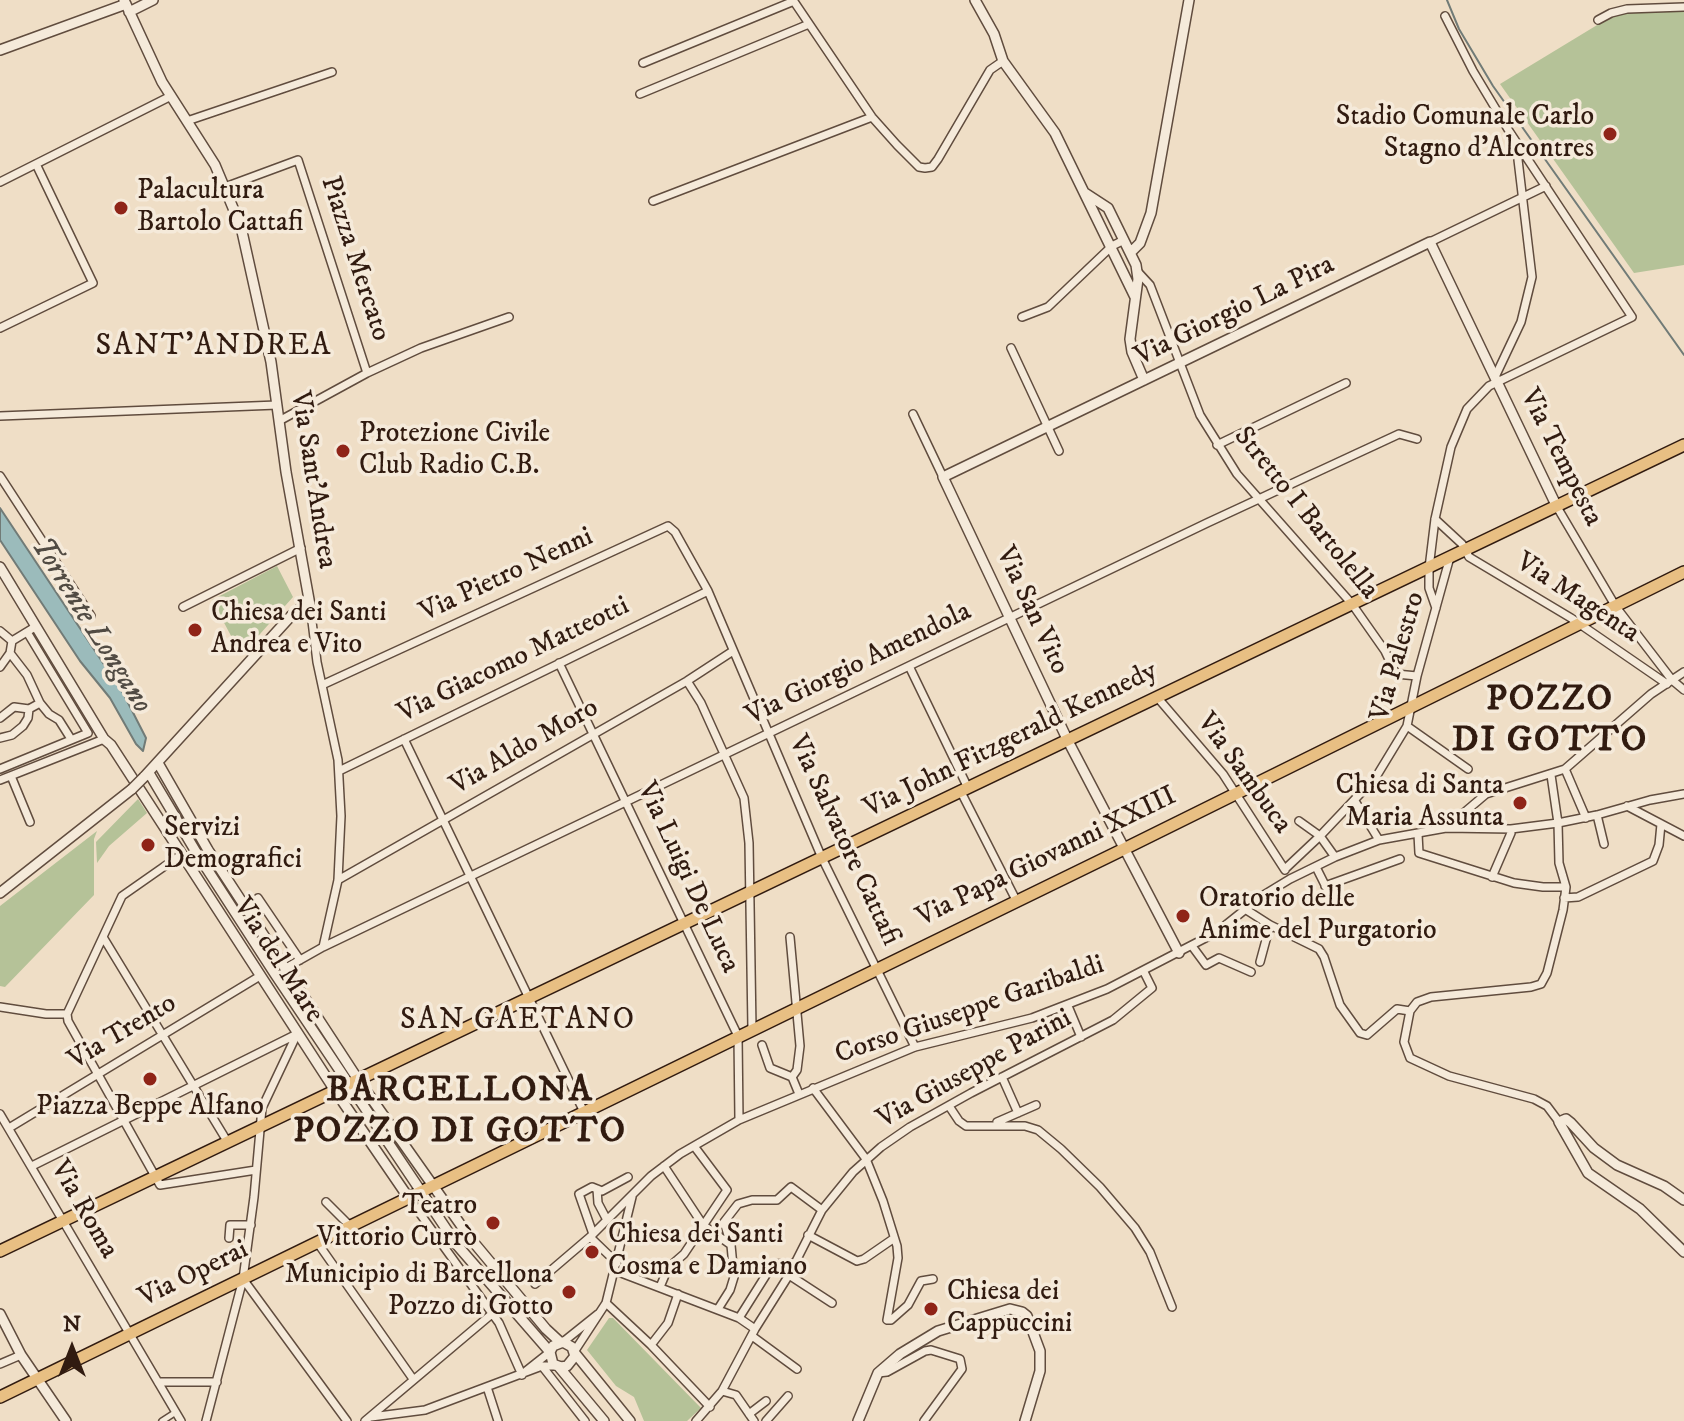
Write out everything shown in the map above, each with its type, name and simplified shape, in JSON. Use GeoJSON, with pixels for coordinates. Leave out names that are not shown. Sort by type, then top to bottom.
{"type":"FeatureCollection","features":[{"type":"Feature","properties":{"kind":"main road","name":"Via John Fitzgerald Kennedy"},"geometry":{"type":"LineString","coordinates":[[0,1251],[351,1080],[749,894],[1684,445]]}},
{"type":"Feature","properties":{"kind":"main road","name":"Via Papa Giovanni XXIII"},"geometry":{"type":"LineString","coordinates":[[408,1197],[1124,849],[1684,572]]}},
{"type":"Feature","properties":{"kind":"main road","name":"Via Operai"},"geometry":{"type":"LineString","coordinates":[[0,1397],[408,1197]]}},
{"type":"Feature","properties":{"kind":"street"},"geometry":{"type":"LineString","coordinates":[[0,50],[127,5],[153,0]]}},
{"type":"Feature","properties":{"kind":"street"},"geometry":{"type":"LineString","coordinates":[[643,63],[794,0],[872,117],[919,167],[932,167],[990,70],[1003,61]]}},
{"type":"Feature","properties":{"kind":"street"},"geometry":{"type":"LineString","coordinates":[[975,0],[994,34],[1003,61],[1055,133],[1135,297]]}},
{"type":"Feature","properties":{"kind":"street"},"geometry":{"type":"LineString","coordinates":[[1131,252],[1140,243],[1151,213],[1189,0]]}},
{"type":"Feature","properties":{"kind":"street","name":"Via Sant'Andrea"},"geometry":{"type":"LineString","coordinates":[[127,5],[162,82],[215,165],[247,246],[271,362],[322,685],[339,771],[341,828],[338,880],[323,947]]}},
{"type":"Feature","properties":{"kind":"street"},"geometry":{"type":"LineString","coordinates":[[1598,20],[1627,9],[1684,7]]}},
{"type":"Feature","properties":{"kind":"street"},"geometry":{"type":"LineString","coordinates":[[1436,608],[1429,588],[1435,519],[1447,463],[1463,417],[1481,392],[1496,379],[1632,317],[1473,71],[1445,16]]}},
{"type":"Feature","properties":{"kind":"street"},"geometry":{"type":"LineString","coordinates":[[640,94],[809,24]]}},
{"type":"Feature","properties":{"kind":"street"},"geometry":{"type":"LineString","coordinates":[[187,121],[332,72]]}},
{"type":"Feature","properties":{"kind":"street"},"geometry":{"type":"LineString","coordinates":[[0,182],[171,96]]}},
{"type":"Feature","properties":{"kind":"street"},"geometry":{"type":"LineString","coordinates":[[653,201],[872,117]]}},
{"type":"Feature","properties":{"kind":"street"},"geometry":{"type":"LineString","coordinates":[[1496,379],[1521,322],[1530,288],[1531,263],[1516,140]]}},
{"type":"Feature","properties":{"kind":"street","name":"Piazza Mercato"},"geometry":{"type":"LineString","coordinates":[[225,187],[298,160],[367,373]]}},
{"type":"Feature","properties":{"kind":"street"},"geometry":{"type":"LineString","coordinates":[[0,328],[93,283],[36,164]]}},
{"type":"Feature","properties":{"kind":"street","name":"Via Giorgio La Pira"},"geometry":{"type":"LineString","coordinates":[[943,477],[1546,186]]}},
{"type":"Feature","properties":{"kind":"street","name":"Stretto I Bartolella"},"geometry":{"type":"LineString","coordinates":[[1085,193],[1108,208],[1137,269],[1150,285],[1200,415],[1217,445],[1257,500],[1352,604],[1385,651],[1396,674],[1417,676]]}},
{"type":"Feature","properties":{"kind":"street"},"geometry":{"type":"LineString","coordinates":[[1022,317],[1048,307],[1112,246],[1124,240]]}},
{"type":"Feature","properties":{"kind":"street","name":"Via Tempesta"},"geometry":{"type":"LineString","coordinates":[[1430,242],[1557,507],[1616,607],[1670,682]]}},
{"type":"Feature","properties":{"kind":"street"},"geometry":{"type":"LineString","coordinates":[[1124,272],[1137,269]]}},
{"type":"Feature","properties":{"kind":"street","name":"Stretto I Bartolella"},"geometry":{"type":"LineString","coordinates":[[1137,269],[1130,339],[1144,380]]}},
{"type":"Feature","properties":{"kind":"street"},"geometry":{"type":"LineString","coordinates":[[279,421],[367,373],[421,348],[509,317]]}},
{"type":"Feature","properties":{"kind":"street"},"geometry":{"type":"LineString","coordinates":[[1011,348],[1059,451]]}},
{"type":"Feature","properties":{"kind":"street"},"geometry":{"type":"LineString","coordinates":[[1217,445],[1346,383]]}},
{"type":"Feature","properties":{"kind":"street"},"geometry":{"type":"LineString","coordinates":[[0,416],[277,405]]}},
{"type":"Feature","properties":{"kind":"street","name":"Via San Vito"},"geometry":{"type":"LineString","coordinates":[[913,414],[1068,741],[1179,953]]}},
{"type":"Feature","properties":{"kind":"street","name":"Via Giorgio Amendola"},"geometry":{"type":"LineString","coordinates":[[323,947],[1399,434],[1417,439]]}},
{"type":"Feature","properties":{"kind":"street"},"geometry":{"type":"LineString","coordinates":[[0,476],[91,616]]}},
{"type":"Feature","properties":{"kind":"street","name":"Via Magenta"},"geometry":{"type":"LineString","coordinates":[[1435,519],[1462,544],[1469,557],[1670,682]]}},
{"type":"Feature","properties":{"kind":"street","name":"Via Salvatore Cattafi"},"geometry":{"type":"LineString","coordinates":[[668,526],[675,532],[708,591],[822,858],[915,1047]]}},
{"type":"Feature","properties":{"kind":"street","name":"Via Pietro Nenni"},"geometry":{"type":"LineString","coordinates":[[322,685],[668,526]]}},
{"type":"Feature","properties":{"kind":"street"},"geometry":{"type":"LineString","coordinates":[[183,607],[301,548]]}},
{"type":"Feature","properties":{"kind":"street","name":"Via Palestro"},"geometry":{"type":"LineString","coordinates":[[1285,869],[1376,777],[1407,726],[1417,676],[1450,557]]}},
{"type":"Feature","properties":{"kind":"street","name":"Via del Mare"},"geometry":{"type":"LineString","coordinates":[[0,567],[31,630],[111,745],[297,1034],[408,1197],[493,1313],[522,1375]]}},
{"type":"Feature","properties":{"kind":"street","name":"Via Giacomo Matteotti"},"geometry":{"type":"LineString","coordinates":[[339,771],[708,591]]}},
{"type":"Feature","properties":{"kind":"street"},"geometry":{"type":"LineString","coordinates":[[0,893],[132,789],[291,616],[310,605]]}},
{"type":"Feature","properties":{"kind":"street"},"geometry":{"type":"LineString","coordinates":[[0,769],[88,733],[31,630],[12,641]]}},
{"type":"Feature","properties":{"kind":"street"},"geometry":{"type":"LineString","coordinates":[[0,631],[12,641]]}},
{"type":"Feature","properties":{"kind":"street"},"geometry":{"type":"LineString","coordinates":[[0,667],[10,653],[12,641]]}},
{"type":"Feature","properties":{"kind":"street","name":"Via Aldo Moro"},"geometry":{"type":"LineString","coordinates":[[338,880],[687,681],[733,651]]}},
{"type":"Feature","properties":{"kind":"street"},"geometry":{"type":"LineString","coordinates":[[10,653],[27,675],[40,703],[59,720],[71,739]]}},
{"type":"Feature","properties":{"kind":"street","name":"Via Luigi De Luca"},"geometry":{"type":"LineString","coordinates":[[559,663],[738,1036],[739,1120]]}},
{"type":"Feature","properties":{"kind":"street"},"geometry":{"type":"LineString","coordinates":[[909,666],[1016,900]]}},
{"type":"Feature","properties":{"kind":"street","name":"Corso Giuseppe Garibaldi"},"geometry":{"type":"LineString","coordinates":[[1446,828],[1486,794],[1565,769],[1684,672]]}},
{"type":"Feature","properties":{"kind":"street"},"geometry":{"type":"LineString","coordinates":[[687,681],[701,703],[744,798],[749,843],[752,1029]]}},
{"type":"Feature","properties":{"kind":"street"},"geometry":{"type":"LineString","coordinates":[[1670,682],[1684,690]]}},
{"type":"Feature","properties":{"kind":"street","name":"Via Sambuca"},"geometry":{"type":"LineString","coordinates":[[1157,697],[1236,792],[1290,879]]}},
{"type":"Feature","properties":{"kind":"street"},"geometry":{"type":"LineString","coordinates":[[0,718],[3,709],[29,709],[40,703]]}},
{"type":"Feature","properties":{"kind":"street"},"geometry":{"type":"LineString","coordinates":[[0,738],[12,735],[23,726],[29,709]]}},
{"type":"Feature","properties":{"kind":"street"},"geometry":{"type":"LineString","coordinates":[[1407,726],[1468,769]]}},
{"type":"Feature","properties":{"kind":"street"},"geometry":{"type":"LineString","coordinates":[[0,780],[104,739]]}},
{"type":"Feature","properties":{"kind":"street"},"geometry":{"type":"LineString","coordinates":[[404,739],[584,1112]]}},
{"type":"Feature","properties":{"kind":"street"},"geometry":{"type":"LineString","coordinates":[[158,763],[208,850],[285,968],[351,1080]]}},
{"type":"Feature","properties":{"kind":"street"},"geometry":{"type":"LineString","coordinates":[[1565,769],[1586,818]]}},
{"type":"Feature","properties":{"kind":"street"},"geometry":{"type":"LineString","coordinates":[[147,775],[275,974],[425,1188],[457,1245],[550,1352]]}},
{"type":"Feature","properties":{"kind":"street"},"geometry":{"type":"LineString","coordinates":[[1551,775],[1558,823],[1559,863],[1566,887],[1547,973],[1541,984],[1431,997],[1417,1002],[1410,1011],[1404,1042],[1410,1058],[1449,1076],[1534,1099],[1547,1106],[1588,1173],[1640,1209],[1684,1252]]}},
{"type":"Feature","properties":{"kind":"street"},"geometry":{"type":"LineString","coordinates":[[11,776],[30,822]]}},
{"type":"Feature","properties":{"kind":"street","name":"Corso Giuseppe Garibaldi"},"geometry":{"type":"LineString","coordinates":[[535,1284],[664,1166],[739,1120],[915,1047],[1014,1024],[1068,1006],[1144,972],[1192,946],[1217,932],[1290,879],[1335,857],[1379,840],[1446,828],[1511,829],[1558,823],[1684,794]]}},
{"type":"Feature","properties":{"kind":"street"},"geometry":{"type":"LineString","coordinates":[[1355,801],[1379,840]]}},
{"type":"Feature","properties":{"kind":"street"},"geometry":{"type":"LineString","coordinates":[[1627,806],[1684,836]]}},
{"type":"Feature","properties":{"kind":"street"},"geometry":{"type":"LineString","coordinates":[[1597,815],[1604,844]]}},
{"type":"Feature","properties":{"kind":"street"},"geometry":{"type":"LineString","coordinates":[[1299,821],[1320,836],[1335,857]]}},
{"type":"Feature","properties":{"kind":"street"},"geometry":{"type":"LineString","coordinates":[[1564,898],[1578,897],[1653,861],[1659,845],[1661,824]]}},
{"type":"Feature","properties":{"kind":"street"},"geometry":{"type":"LineString","coordinates":[[1492,877],[1511,829]]}},
{"type":"Feature","properties":{"kind":"street"},"geometry":{"type":"LineString","coordinates":[[1418,834],[1419,853]]}},
{"type":"Feature","properties":{"kind":"street"},"geometry":{"type":"LineString","coordinates":[[208,850],[182,854],[125,893],[67,1014],[68,1021],[160,1185],[256,1170]]}},
{"type":"Feature","properties":{"kind":"street"},"geometry":{"type":"LineString","coordinates":[[1325,886],[1419,853],[1526,885],[1566,887]]}},
{"type":"Feature","properties":{"kind":"street"},"geometry":{"type":"LineString","coordinates":[[1316,867],[1332,899]]}},
{"type":"Feature","properties":{"kind":"street"},"geometry":{"type":"LineString","coordinates":[[258,898],[300,960]]}},
{"type":"Feature","properties":{"kind":"street"},"geometry":{"type":"LineString","coordinates":[[1245,909],[1319,949],[1340,1005],[1363,1035],[1367,1035],[1397,1009],[1410,1011]]}},
{"type":"Feature","properties":{"kind":"street"},"geometry":{"type":"LineString","coordinates":[[1260,962],[1270,925]]}},
{"type":"Feature","properties":{"kind":"street"},"geometry":{"type":"LineString","coordinates":[[103,937],[227,1141]]}},
{"type":"Feature","properties":{"kind":"street"},"geometry":{"type":"LineString","coordinates":[[790,937],[800,1056],[792,1077]]}},
{"type":"Feature","properties":{"kind":"street"},"geometry":{"type":"LineString","coordinates":[[1192,946],[1206,965],[1219,958],[1251,972]]}},
{"type":"Feature","properties":{"kind":"street"},"geometry":{"type":"LineString","coordinates":[[275,974],[323,947]]}},
{"type":"Feature","properties":{"kind":"street","name":"Via Giuseppe Parini"},"geometry":{"type":"LineString","coordinates":[[696,1421],[722,1391],[789,1275],[822,1210],[866,1159],[910,1127],[1113,1020],[1152,988],[1144,972]]}},
{"type":"Feature","properties":{"kind":"street","name":"Via Trento"},"geometry":{"type":"LineString","coordinates":[[9,1128],[260,976]]}},
{"type":"Feature","properties":{"kind":"street"},"geometry":{"type":"LineString","coordinates":[[1068,1006],[1081,1037]]}},
{"type":"Feature","properties":{"kind":"street"},"geometry":{"type":"LineString","coordinates":[[0,1007],[67,1014]]}},
{"type":"Feature","properties":{"kind":"street"},"geometry":{"type":"LineString","coordinates":[[32,1166],[297,1034]]}},
{"type":"Feature","properties":{"kind":"street"},"geometry":{"type":"LineString","coordinates":[[206,1420],[243,1279],[262,1108],[297,1034]]}},
{"type":"Feature","properties":{"kind":"street"},"geometry":{"type":"LineString","coordinates":[[762,1045],[770,1068],[792,1077],[799,1094]]}},
{"type":"Feature","properties":{"kind":"street"},"geometry":{"type":"LineString","coordinates":[[1002,1077],[1018,1113]]}},
{"type":"Feature","properties":{"kind":"street"},"geometry":{"type":"LineString","coordinates":[[813,1088],[866,1159],[883,1201],[897,1246],[898,1264],[887,1320],[908,1305],[921,1281],[933,1279]]}},
{"type":"Feature","properties":{"kind":"street"},"geometry":{"type":"LineString","coordinates":[[997,1122],[1036,1105]]}},
{"type":"Feature","properties":{"kind":"street"},"geometry":{"type":"LineString","coordinates":[[949,1106],[966,1126],[1025,1126],[1038,1130],[1061,1149],[1100,1187],[1135,1228],[1150,1252],[1172,1307]]}},
{"type":"Feature","properties":{"kind":"street","name":"Via Roma"},"geometry":{"type":"LineString","coordinates":[[0,1114],[181,1421]]}},
{"type":"Feature","properties":{"kind":"street"},"geometry":{"type":"LineString","coordinates":[[1559,1122],[1566,1119],[1594,1148],[1617,1165],[1664,1186],[1684,1200]]}},
{"type":"Feature","properties":{"kind":"street"},"geometry":{"type":"LineString","coordinates":[[660,1287],[668,1268],[684,1254],[727,1190],[694,1146]]}},
{"type":"Feature","properties":{"kind":"street"},"geometry":{"type":"LineString","coordinates":[[664,1166],[703,1225],[731,1245]]}},
{"type":"Feature","properties":{"kind":"street"},"geometry":{"type":"LineString","coordinates":[[628,1177],[602,1191],[592,1187],[579,1194],[591,1236],[616,1267],[739,1318],[797,1369]]}},
{"type":"Feature","properties":{"kind":"street"},"geometry":{"type":"LineString","coordinates":[[724,1222],[738,1204],[752,1200],[777,1200],[791,1187],[822,1210]]}},
{"type":"Feature","properties":{"kind":"street"},"geometry":{"type":"LineString","coordinates":[[425,1188],[546,1329],[570,1345],[630,1421]]}},
{"type":"Feature","properties":{"kind":"street"},"geometry":{"type":"LineString","coordinates":[[597,1189],[598,1203],[607,1220]]}},
{"type":"Feature","properties":{"kind":"street"},"geometry":{"type":"LineString","coordinates":[[368,1419],[425,1410],[542,1366],[571,1364],[574,1352],[604,1307],[632,1195]]}},
{"type":"Feature","properties":{"kind":"street"},"geometry":{"type":"LineString","coordinates":[[326,1202],[350,1226]]}},
{"type":"Feature","properties":{"kind":"street"},"geometry":{"type":"LineString","coordinates":[[711,1211],[724,1222],[731,1245],[734,1277],[718,1309]]}},
{"type":"Feature","properties":{"kind":"street"},"geometry":{"type":"LineString","coordinates":[[229,1238],[230,1225],[251,1225]]}},
{"type":"Feature","properties":{"kind":"street"},"geometry":{"type":"LineString","coordinates":[[808,1235],[857,1261],[893,1239]]}},
{"type":"Feature","properties":{"kind":"street"},"geometry":{"type":"LineString","coordinates":[[317,1242],[413,1379]]}},
{"type":"Feature","properties":{"kind":"street"},"geometry":{"type":"LineString","coordinates":[[739,1318],[773,1264],[793,1263]]}},
{"type":"Feature","properties":{"kind":"street"},"geometry":{"type":"LineString","coordinates":[[789,1275],[832,1303]]}},
{"type":"Feature","properties":{"kind":"street"},"geometry":{"type":"LineString","coordinates":[[243,1279],[347,1421]]}},
{"type":"Feature","properties":{"kind":"street"},"geometry":{"type":"LineString","coordinates":[[651,1345],[668,1323],[678,1294]]}},
{"type":"Feature","properties":{"kind":"street"},"geometry":{"type":"LineString","coordinates":[[604,1307],[553,1346],[550,1352],[550,1360],[604,1421]]}},
{"type":"Feature","properties":{"kind":"street"},"geometry":{"type":"LineString","coordinates":[[604,1307],[651,1345],[710,1407]]}},
{"type":"Feature","properties":{"kind":"street"},"geometry":{"type":"LineString","coordinates":[[858,1421],[878,1373],[900,1354],[938,1331],[1003,1310],[1016,1310],[1027,1316],[1041,1362],[1025,1421]]}},
{"type":"Feature","properties":{"kind":"street"},"geometry":{"type":"LineString","coordinates":[[368,1419],[493,1313]]}},
{"type":"Feature","properties":{"kind":"street"},"geometry":{"type":"LineString","coordinates":[[0,1314],[21,1355],[66,1421]]}},
{"type":"Feature","properties":{"kind":"street"},"geometry":{"type":"LineString","coordinates":[[878,1373],[887,1372],[925,1351],[960,1359],[962,1369],[924,1421]]}},
{"type":"Feature","properties":{"kind":"street"},"geometry":{"type":"LineString","coordinates":[[522,1375],[550,1352]]}},
{"type":"Feature","properties":{"kind":"street"},"geometry":{"type":"LineString","coordinates":[[0,1364],[21,1355]]}},
{"type":"Feature","properties":{"kind":"street"},"geometry":{"type":"LineString","coordinates":[[542,1366],[585,1421]]}},
{"type":"Feature","properties":{"kind":"street"},"geometry":{"type":"LineString","coordinates":[[158,1382],[217,1382]]}},
{"type":"Feature","properties":{"kind":"street"},"geometry":{"type":"LineString","coordinates":[[487,1387],[498,1421]]}},
{"type":"Feature","properties":{"kind":"street"},"geometry":{"type":"LineString","coordinates":[[722,1391],[736,1395],[752,1418],[766,1401]]}},
{"type":"Feature","properties":{"kind":"street"},"geometry":{"type":"LineString","coordinates":[[766,1421],[788,1396]]}},
{"type":"Feature","properties":{"kind":"street"},"geometry":{"type":"LineString","coordinates":[[425,1410],[430,1421]]}},
{"type":"Feature","properties":{"kind":"street"},"geometry":{"type":"LineString","coordinates":[[162,1421],[176,1412]]}},
{"type":"Feature","properties":{"kind":"green space","name":"Stadio Comunale Carlo Stagno d'Alcontres"},"geometry":{"type":"Polygon","coordinates":[[[1684,10],[1684,265],[1634,273],[1500,84],[1612,16],[1684,10]]]}},
{"type":"Feature","properties":{"kind":"green space"},"geometry":{"type":"Polygon","coordinates":[[[277,566],[293,597],[252,643],[238,649],[212,600],[277,566]]]}},
{"type":"Feature","properties":{"kind":"green space"},"geometry":{"type":"Polygon","coordinates":[[[138,799],[147,813],[109,846],[97,863],[96,842],[138,799]]]}},
{"type":"Feature","properties":{"kind":"green space"},"geometry":{"type":"Polygon","coordinates":[[[97,831],[94,839],[94,895],[5,987],[0,986],[0,906],[97,831]]]}},
{"type":"Feature","properties":{"kind":"green space"},"geometry":{"type":"Polygon","coordinates":[[[609,1318],[613,1318],[701,1408],[687,1421],[644,1421],[634,1397],[616,1386],[587,1350],[609,1318]]]}},
{"type":"Feature","properties":{"kind":"water"},"geometry":{"type":"Polygon","coordinates":[[[0,508],[123,693],[146,738],[143,751],[110,698],[80,661],[0,540],[0,508]]]}},
{"type":"Feature","properties":{"kind":"waterway"},"geometry":{"type":"LineString","coordinates":[[1447,0],[1459,29],[1493,86],[1684,355]]}},
{"type":"Feature","properties":{"kind":"place","name":"Stadio Comunale Carlo Stagno d'Alcontres"},"geometry":{"type":"Point","coordinates":[1610,134]}},
{"type":"Feature","properties":{"kind":"place","name":"Palacultura Bartolo Cattafi"},"geometry":{"type":"Point","coordinates":[121,208]}},
{"type":"Feature","properties":{"kind":"place","name":"Protezione Civile Club Radio C.B."},"geometry":{"type":"Point","coordinates":[343,451]}},
{"type":"Feature","properties":{"kind":"place","name":"Chiesa dei Santi Andrea e Vito"},"geometry":{"type":"Point","coordinates":[195,630]}},
{"type":"Feature","properties":{"kind":"place","name":"Chiesa di Santa Maria Assunta"},"geometry":{"type":"Point","coordinates":[1520,803]}},
{"type":"Feature","properties":{"kind":"place","name":"Servizi Demografici"},"geometry":{"type":"Point","coordinates":[148,845]}},
{"type":"Feature","properties":{"kind":"place","name":"Oratorio delle Anime del Purgatorio"},"geometry":{"type":"Point","coordinates":[1183,916]}},
{"type":"Feature","properties":{"kind":"place","name":"Piazza Beppe Alfano"},"geometry":{"type":"Point","coordinates":[150,1079]}},
{"type":"Feature","properties":{"kind":"place","name":"Teatro Vittorio Currò"},"geometry":{"type":"Point","coordinates":[493,1223]}},
{"type":"Feature","properties":{"kind":"place","name":"Chiesa dei Santi Cosma e Damiano"},"geometry":{"type":"Point","coordinates":[592,1252]}},
{"type":"Feature","properties":{"kind":"place","name":"Municipio di Barcellona Pozzo di Gotto"},"geometry":{"type":"Point","coordinates":[569,1292]}},
{"type":"Feature","properties":{"kind":"place","name":"Chiesa dei Cappuccini"},"geometry":{"type":"Point","coordinates":[931,1309]}},
{"type":"Feature","properties":{"kind":"district","name":"SANT'ANDREA"},"geometry":{"type":"Point","coordinates":[214,348]}},
{"type":"Feature","properties":{"kind":"district","name":"POZZO DI GOTTO"},"geometry":{"type":"Point","coordinates":[1550,722]}},
{"type":"Feature","properties":{"kind":"district","name":"SAN GAETANO"},"geometry":{"type":"Point","coordinates":[518,1022]}},
{"type":"Feature","properties":{"kind":"district","name":"BARCELLONA POZZO DI GOTTO"},"geometry":{"type":"Point","coordinates":[460,1114]}},
{"type":"Feature","properties":{"kind":"water label","name":"Torrente Longano"},"geometry":{"type":"Point","coordinates":[90,626]}}]}
